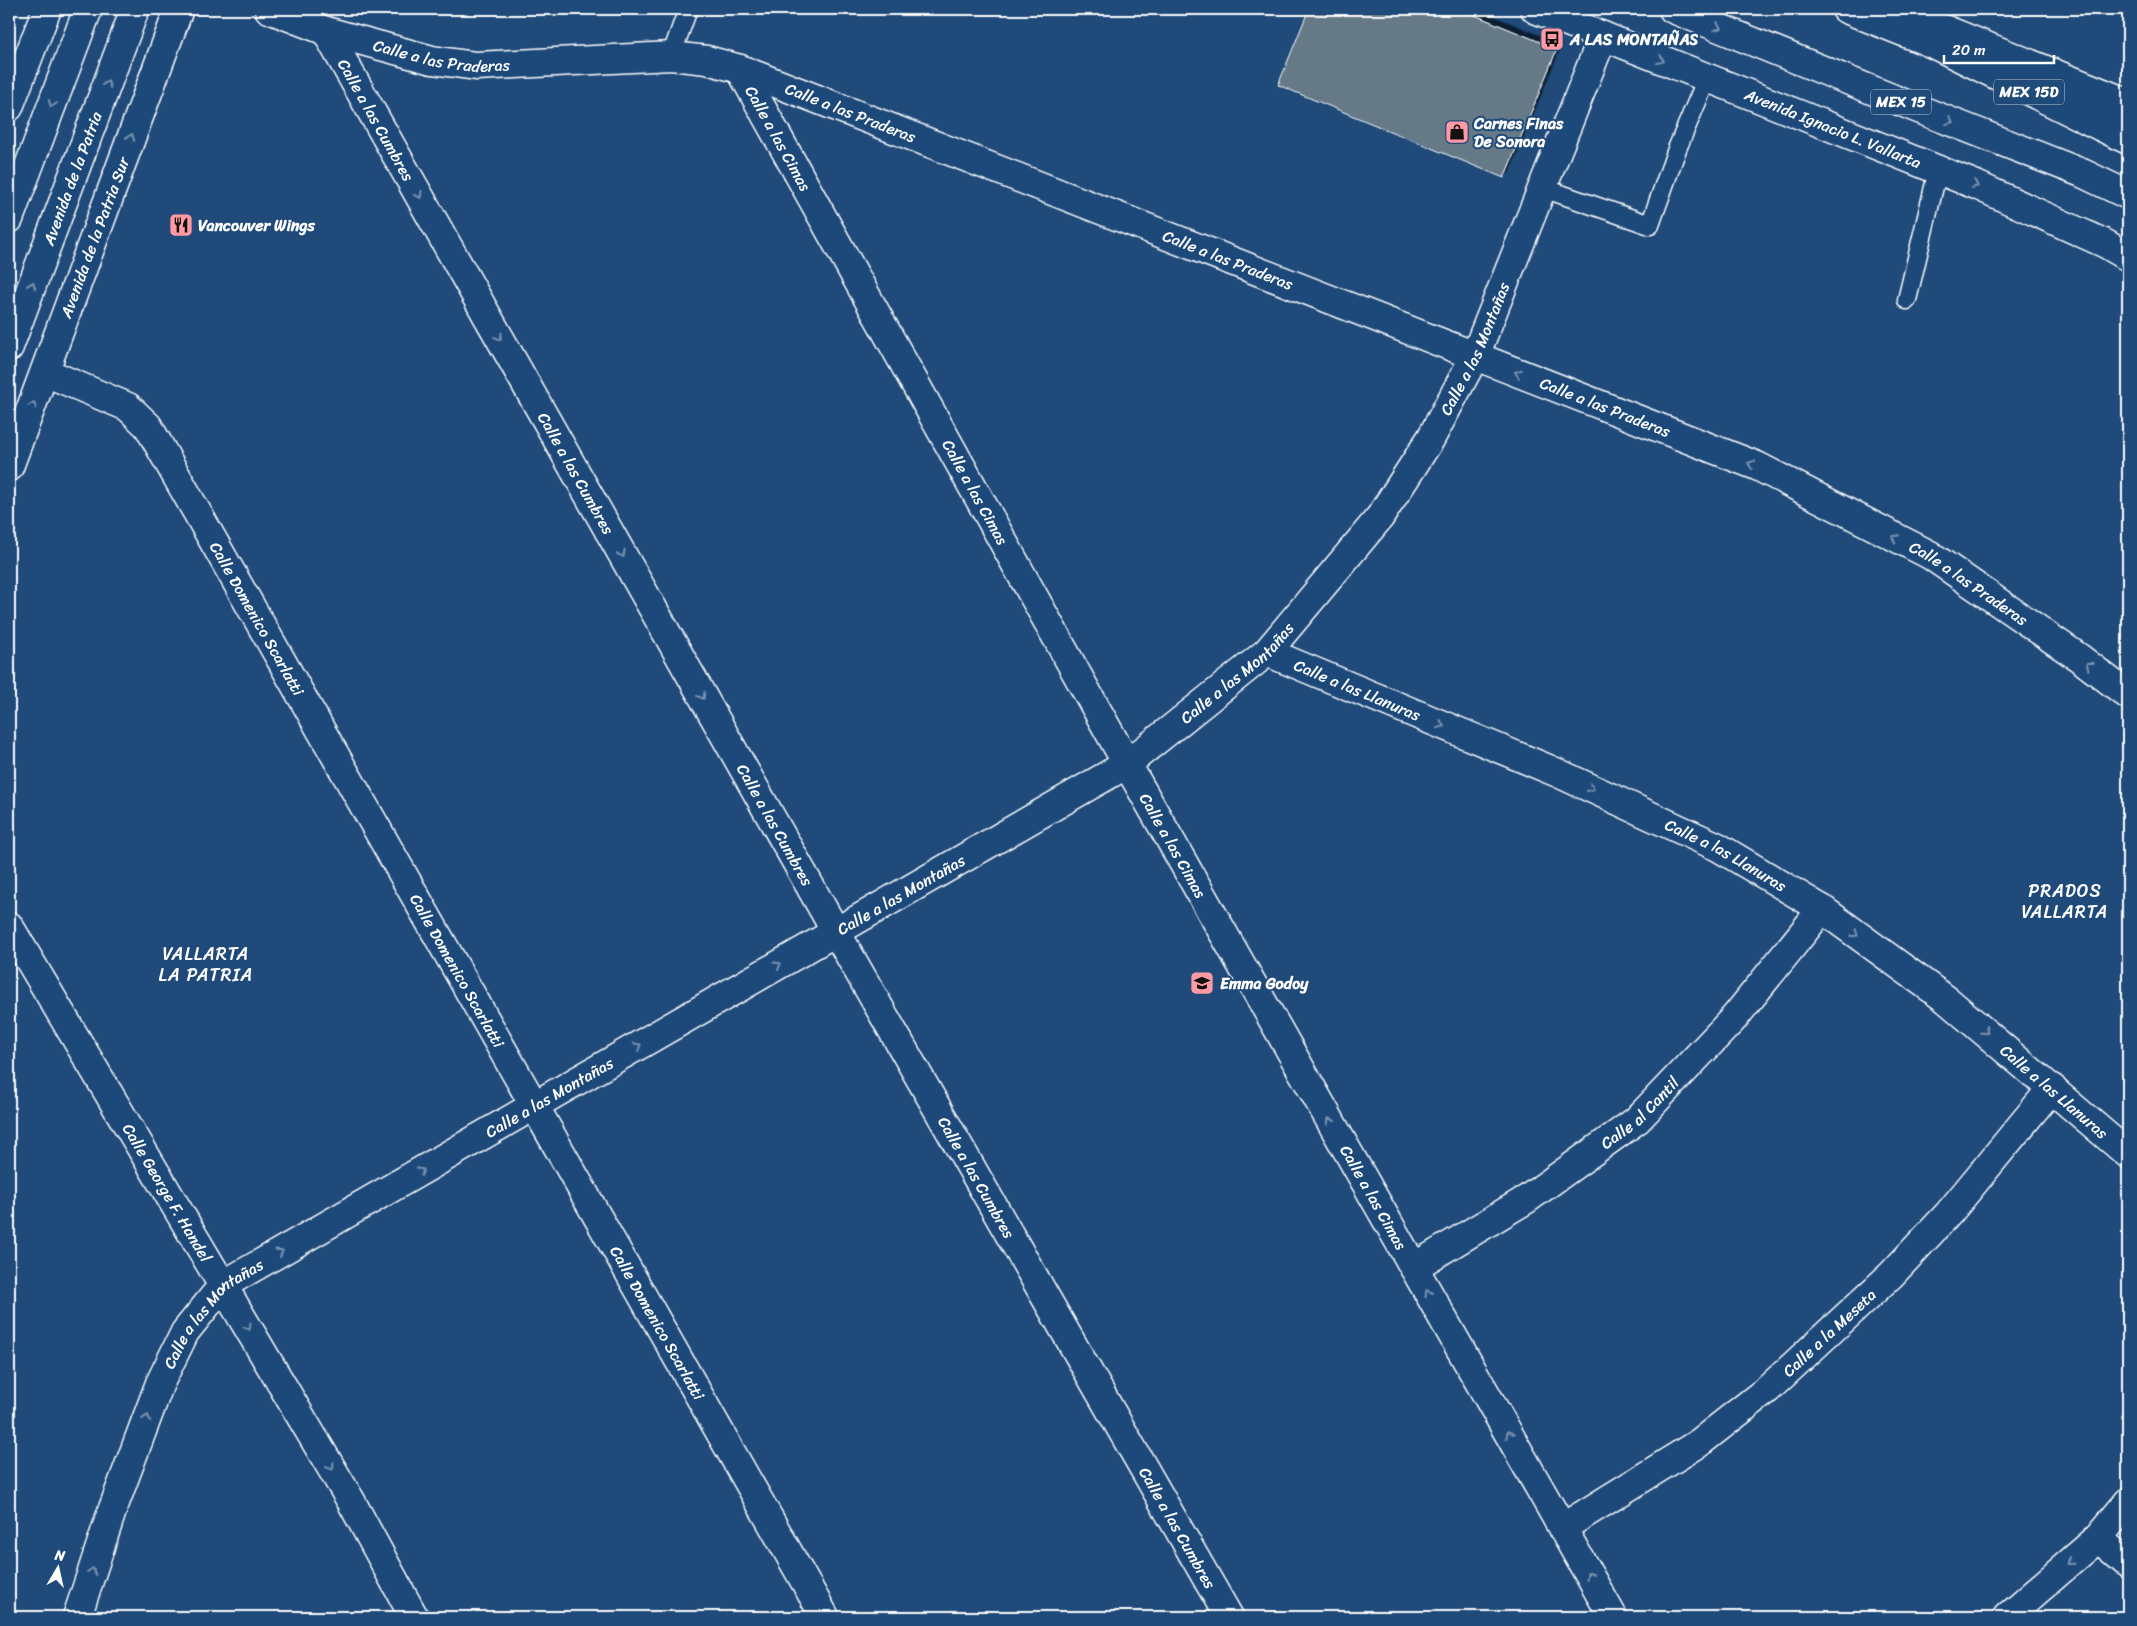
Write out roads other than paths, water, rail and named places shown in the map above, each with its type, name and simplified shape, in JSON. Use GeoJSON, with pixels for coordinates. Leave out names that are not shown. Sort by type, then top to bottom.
{"type":"FeatureCollection","features":[{"type":"Feature","properties":{"kind":"main road"},"geometry":{"type":"LineString","coordinates":[[9,107],[47,9]]}},
{"type":"Feature","properties":{"kind":"main road"},"geometry":{"type":"LineString","coordinates":[[9,219],[88,9]]}},
{"type":"Feature","properties":{"kind":"main road","name":"Avenida de la Patria"},"geometry":{"type":"LineString","coordinates":[[9,348],[135,9]]}},
{"type":"Feature","properties":{"kind":"main road","name":"Avenida de la Patria Sur"},"geometry":{"type":"LineString","coordinates":[[9,466],[178,9]]}},
{"type":"Feature","properties":{"kind":"main road","name":"Calle a las Praderas"},"geometry":{"type":"LineString","coordinates":[[269,9],[326,31],[432,60],[476,66],[671,56],[707,60],[740,69],[1757,466],[1938,561],[2081,659],[2128,695]]}},
{"type":"Feature","properties":{"kind":"main road","name":"Avenida Ignacio L. Vallarta"},"geometry":{"type":"LineString","coordinates":[[1535,9],[1938,170],[2098,240],[2128,257]]}},
{"type":"Feature","properties":{"kind":"main road","name":"MEX 15"},"geometry":{"type":"LineString","coordinates":[[1673,9],[2082,173],[2128,195]]}},
{"type":"Feature","properties":{"kind":"main road"},"geometry":{"type":"LineString","coordinates":[[1846,9],[1929,32],[2128,104]]}},
{"type":"Feature","properties":{"kind":"main road"},"geometry":{"type":"LineString","coordinates":[[1883,9],[1929,32],[2128,121]]}},
{"type":"Feature","properties":{"kind":"main road"},"geometry":{"type":"LineString","coordinates":[[1894,9],[1929,32]]}},
{"type":"Feature","properties":{"kind":"main road","name":"Calle a las Cumbres"},"geometry":{"type":"LineString","coordinates":[[326,31],[836,932],[1229,1617]]}},
{"type":"Feature","properties":{"kind":"main road","name":"MEX 15D"},"geometry":{"type":"LineString","coordinates":[[1929,32],[2128,140]]}},
{"type":"Feature","properties":{"kind":"main road","name":"Calle a las Montañas"},"geometry":{"type":"LineString","coordinates":[[77,1617],[112,1511],[160,1382],[184,1332],[223,1285],[1127,764],[1267,652],[1380,517],[1432,438],[1475,356],[1603,36]]}},
{"type":"Feature","properties":{"kind":"main road","name":"Calle a las Cimas"},"geometry":{"type":"LineString","coordinates":[[740,69],[1127,764],[1613,1617]]}},
{"type":"Feature","properties":{"kind":"main road"},"geometry":{"type":"LineString","coordinates":[[2082,173],[2128,208]]}},
{"type":"Feature","properties":{"kind":"main road","name":"Calle Domenico Scarlatti"},"geometry":{"type":"LineString","coordinates":[[45,372],[128,408],[148,426],[825,1617]]}},
{"type":"Feature","properties":{"kind":"main road","name":"Calle a las Llanuras"},"geometry":{"type":"LineString","coordinates":[[1267,652],[1558,773],[1718,847],[1822,909],[1947,1000],[2128,1154]]}},
{"type":"Feature","properties":{"kind":"main road","name":"Calle al Cantil"},"geometry":{"type":"LineString","coordinates":[[1414,1267],[1527,1199],[1637,1120],[1735,1017],[1822,909]]}},
{"type":"Feature","properties":{"kind":"main road","name":"Calle George F. Handel"},"geometry":{"type":"LineString","coordinates":[[9,926],[352,1501],[414,1617]]}},
{"type":"Feature","properties":{"kind":"main road","name":"Calle a la Meseta"},"geometry":{"type":"LineString","coordinates":[[1562,1528],[1698,1443],[1768,1389],[1904,1261],[1949,1213],[2052,1088]]}},
{"type":"Feature","properties":{"kind":"main road"},"geometry":{"type":"LineString","coordinates":[[2007,1617],[2098,1538],[2128,1502]]}},
{"type":"Feature","properties":{"kind":"main road"},"geometry":{"type":"LineString","coordinates":[[2098,1538],[2128,1564]]}},
{"type":"Feature","properties":{"kind":"lane"},"geometry":{"type":"LineString","coordinates":[[671,56],[688,9]]}},
{"type":"Feature","properties":{"kind":"lane"},"geometry":{"type":"LineString","coordinates":[[1543,188],[1650,225],[1677,148],[1707,78]]}},
{"type":"Feature","properties":{"kind":"lane"},"geometry":{"type":"LineString","coordinates":[[1907,300],[1938,170]]}},
{"type":"Feature","properties":{"kind":"place","name":"A LAS MONTAÑAS"},"geometry":{"type":"Point","coordinates":[1552,39]}},
{"type":"Feature","properties":{"kind":"place","name":"Carnes Finas De Sonora"},"geometry":{"type":"Point","coordinates":[1457,132]}},
{"type":"Feature","properties":{"kind":"place","name":"Vancouver Wings"},"geometry":{"type":"Point","coordinates":[181,225]}},
{"type":"Feature","properties":{"kind":"place","name":"Emma Godoy"},"geometry":{"type":"Point","coordinates":[1202,983]}},
{"type":"Feature","properties":{"kind":"district","name":"PRADOS VALLARTA"},"geometry":{"type":"Point","coordinates":[2065,901]}},
{"type":"Feature","properties":{"kind":"district","name":"VALLARTA LA PATRIA"},"geometry":{"type":"Point","coordinates":[206,964]}}]}
